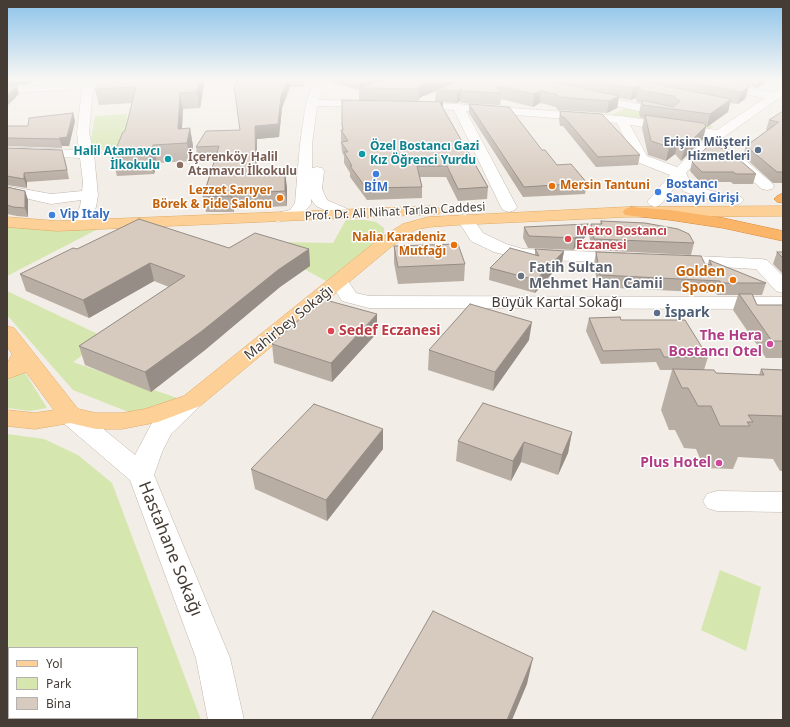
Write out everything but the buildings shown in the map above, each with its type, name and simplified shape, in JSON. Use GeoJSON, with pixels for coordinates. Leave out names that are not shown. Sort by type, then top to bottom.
{"type":"FeatureCollection","features":[{"type":"Feature","properties":{"kind":"highway"},"geometry":{"type":"LineString","coordinates":[[631,212],[670,215],[722,223],[783,236]]}},
{"type":"Feature","properties":{"kind":"main road","name":"Prof. Dr. Ali Nihat Tarlan Caddesi"},"geometry":{"type":"LineString","coordinates":[[7,222],[34,225],[79,225],[655,202],[736,200],[783,202]]}},
{"type":"Feature","properties":{"kind":"main road","name":"Prof. Dr. Ali Nihat Tarlan Caddesi"},"geometry":{"type":"LineString","coordinates":[[385,243],[409,227],[428,222],[631,212],[783,202]]}},
{"type":"Feature","properties":{"kind":"main road"},"geometry":{"type":"LineString","coordinates":[[367,214],[380,217],[392,226],[393,232],[385,243]]}},
{"type":"Feature","properties":{"kind":"main road","name":"Mahirbey Sokağı"},"geometry":{"type":"LineString","coordinates":[[70,415],[96,421],[122,421],[149,416],[192,401],[385,243]]}},
{"type":"Feature","properties":{"kind":"main road","name":"Hastahane Sokağı"},"geometry":{"type":"LineString","coordinates":[[7,332],[70,415]]}},
{"type":"Feature","properties":{"kind":"main road"},"geometry":{"type":"LineString","coordinates":[[7,372],[17,368],[23,354]]}},
{"type":"Feature","properties":{"kind":"main road"},"geometry":{"type":"LineString","coordinates":[[7,418],[34,421],[70,415]]}},
{"type":"Feature","properties":{"kind":"street"},"geometry":{"type":"LineString","coordinates":[[79,225],[88,207],[90,195],[87,154],[83,133],[85,113]]}},
{"type":"Feature","properties":{"kind":"street"},"geometry":{"type":"LineString","coordinates":[[278,218],[295,213],[303,204],[306,144],[314,113]]}},
{"type":"Feature","properties":{"kind":"street"},"geometry":{"type":"LineString","coordinates":[[317,113],[315,189],[317,196],[321,203],[346,214]]}},
{"type":"Feature","properties":{"kind":"street"},"geometry":{"type":"LineString","coordinates":[[461,113],[509,207]]}},
{"type":"Feature","properties":{"kind":"street"},"geometry":{"type":"LineString","coordinates":[[537,113],[621,120],[719,134]]}},
{"type":"Feature","properties":{"kind":"street"},"geometry":{"type":"LineString","coordinates":[[665,113],[678,115]]}},
{"type":"Feature","properties":{"kind":"street"},"geometry":{"type":"LineString","coordinates":[[655,202],[679,173],[705,146],[719,134],[750,113]]}},
{"type":"Feature","properties":{"kind":"street"},"geometry":{"type":"LineString","coordinates":[[621,120],[642,159],[679,173],[684,184],[690,189],[713,196],[736,200]]}},
{"type":"Feature","properties":{"kind":"street"},"geometry":{"type":"LineString","coordinates":[[700,120],[730,126]]}},
{"type":"Feature","properties":{"kind":"street"},"geometry":{"type":"LineString","coordinates":[[705,146],[733,157],[767,186]]}},
{"type":"Feature","properties":{"kind":"street"},"geometry":{"type":"LineString","coordinates":[[7,150],[87,154]]}},
{"type":"Feature","properties":{"kind":"street"},"geometry":{"type":"LineString","coordinates":[[7,190],[40,198],[90,195]]}},
{"type":"Feature","properties":{"kind":"street"},"geometry":{"type":"LineString","coordinates":[[465,219],[477,237],[500,248],[523,254],[761,264],[783,287]]}},
{"type":"Feature","properties":{"kind":"street","name":"Büyük Kartal Sokağı"},"geometry":{"type":"LineString","coordinates":[[339,282],[349,297],[369,302],[783,303]]}},
{"type":"Feature","properties":{"kind":"street","name":"Mahirbey Sokağı"},"geometry":{"type":"LineString","coordinates":[[141,476],[149,452],[161,429],[192,401]]}},
{"type":"Feature","properties":{"kind":"street","name":"Hastahane Sokağı"},"geometry":{"type":"LineString","coordinates":[[70,415],[141,476],[213,658],[226,720]]}},
{"type":"Feature","properties":{"kind":"street"},"geometry":{"type":"LineString","coordinates":[[717,502],[783,502]]}},
{"type":"Feature","properties":{"kind":"green space"},"geometry":{"type":"Polygon","coordinates":[[[616,113],[658,113],[707,123],[713,127],[710,129],[609,116],[616,113]]]}},
{"type":"Feature","properties":{"kind":"green space"},"geometry":{"type":"Polygon","coordinates":[[[127,114],[124,148],[89,151],[95,116],[127,114]]]}},
{"type":"Feature","properties":{"kind":"green space"},"geometry":{"type":"Polygon","coordinates":[[[346,220],[365,220],[376,222],[384,228],[384,236],[326,281],[266,248],[275,242],[333,243],[346,220]]]}},
{"type":"Feature","properties":{"kind":"green space"},"geometry":{"type":"Polygon","coordinates":[[[7,225],[98,229],[7,276],[7,225]]]}},
{"type":"Feature","properties":{"kind":"green space"},"geometry":{"type":"Polygon","coordinates":[[[7,291],[106,338],[73,362],[180,399],[131,413],[73,390],[7,315],[7,291]]]}},
{"type":"Feature","properties":{"kind":"green space"},"geometry":{"type":"Polygon","coordinates":[[[22,368],[47,408],[30,411],[7,408],[7,380],[19,374],[22,368]]]}},
{"type":"Feature","properties":{"kind":"green space"},"geometry":{"type":"Polygon","coordinates":[[[7,434],[44,439],[78,455],[112,483],[201,720],[7,720],[7,434]]]}},
{"type":"Feature","properties":{"kind":"green space"},"geometry":{"type":"Polygon","coordinates":[[[720,570],[761,587],[746,651],[701,630],[720,570]]]}},
{"type":"Feature","properties":{"kind":"place","name":"Erişim Müşteri Hizmetleri"},"geometry":{"type":"Point","coordinates":[758,150]}},
{"type":"Feature","properties":{"kind":"place","name":"Özel Bostancı Gazi Kız Öğrenci Yurdu"},"geometry":{"type":"Point","coordinates":[362,154]}},
{"type":"Feature","properties":{"kind":"place","name":"Halil Atamavcı İlkokulu"},"geometry":{"type":"Point","coordinates":[168,159]}},
{"type":"Feature","properties":{"kind":"place","name":"İçerenköy Halil Atamavcı İlkokulu"},"geometry":{"type":"Point","coordinates":[180,165]}},
{"type":"Feature","properties":{"kind":"place","name":"BİM"},"geometry":{"type":"Point","coordinates":[376,174]}},
{"type":"Feature","properties":{"kind":"place","name":"Mersin Tantuni"},"geometry":{"type":"Point","coordinates":[552,186]}},
{"type":"Feature","properties":{"kind":"place","name":"Bostancı Sanayi Girişi"},"geometry":{"type":"Point","coordinates":[658,192]}},
{"type":"Feature","properties":{"kind":"place","name":"Lezzet Sarıyer Börek & Pide Salonu"},"geometry":{"type":"Point","coordinates":[280,198]}},
{"type":"Feature","properties":{"kind":"place","name":"Vip Italy"},"geometry":{"type":"Point","coordinates":[52,215]}},
{"type":"Feature","properties":{"kind":"place","name":"Metro Bostancı Eczanesi"},"geometry":{"type":"Point","coordinates":[568,239]}},
{"type":"Feature","properties":{"kind":"place","name":"Nalia Karadeniz Mutfağı"},"geometry":{"type":"Point","coordinates":[454,245]}},
{"type":"Feature","properties":{"kind":"place","name":"Fatih Sultan Mehmet Han Camii"},"geometry":{"type":"Point","coordinates":[521,276]}},
{"type":"Feature","properties":{"kind":"place","name":"Golden Spoon"},"geometry":{"type":"Point","coordinates":[733,280]}},
{"type":"Feature","properties":{"kind":"place","name":"İspark"},"geometry":{"type":"Point","coordinates":[657,313]}},
{"type":"Feature","properties":{"kind":"place","name":"Sedef Eczanesi"},"geometry":{"type":"Point","coordinates":[331,331]}},
{"type":"Feature","properties":{"kind":"place","name":"The Hera Bostancı Otel"},"geometry":{"type":"Point","coordinates":[770,344]}},
{"type":"Feature","properties":{"kind":"place","name":"Plus Hotel"},"geometry":{"type":"Point","coordinates":[719,463]}}]}
